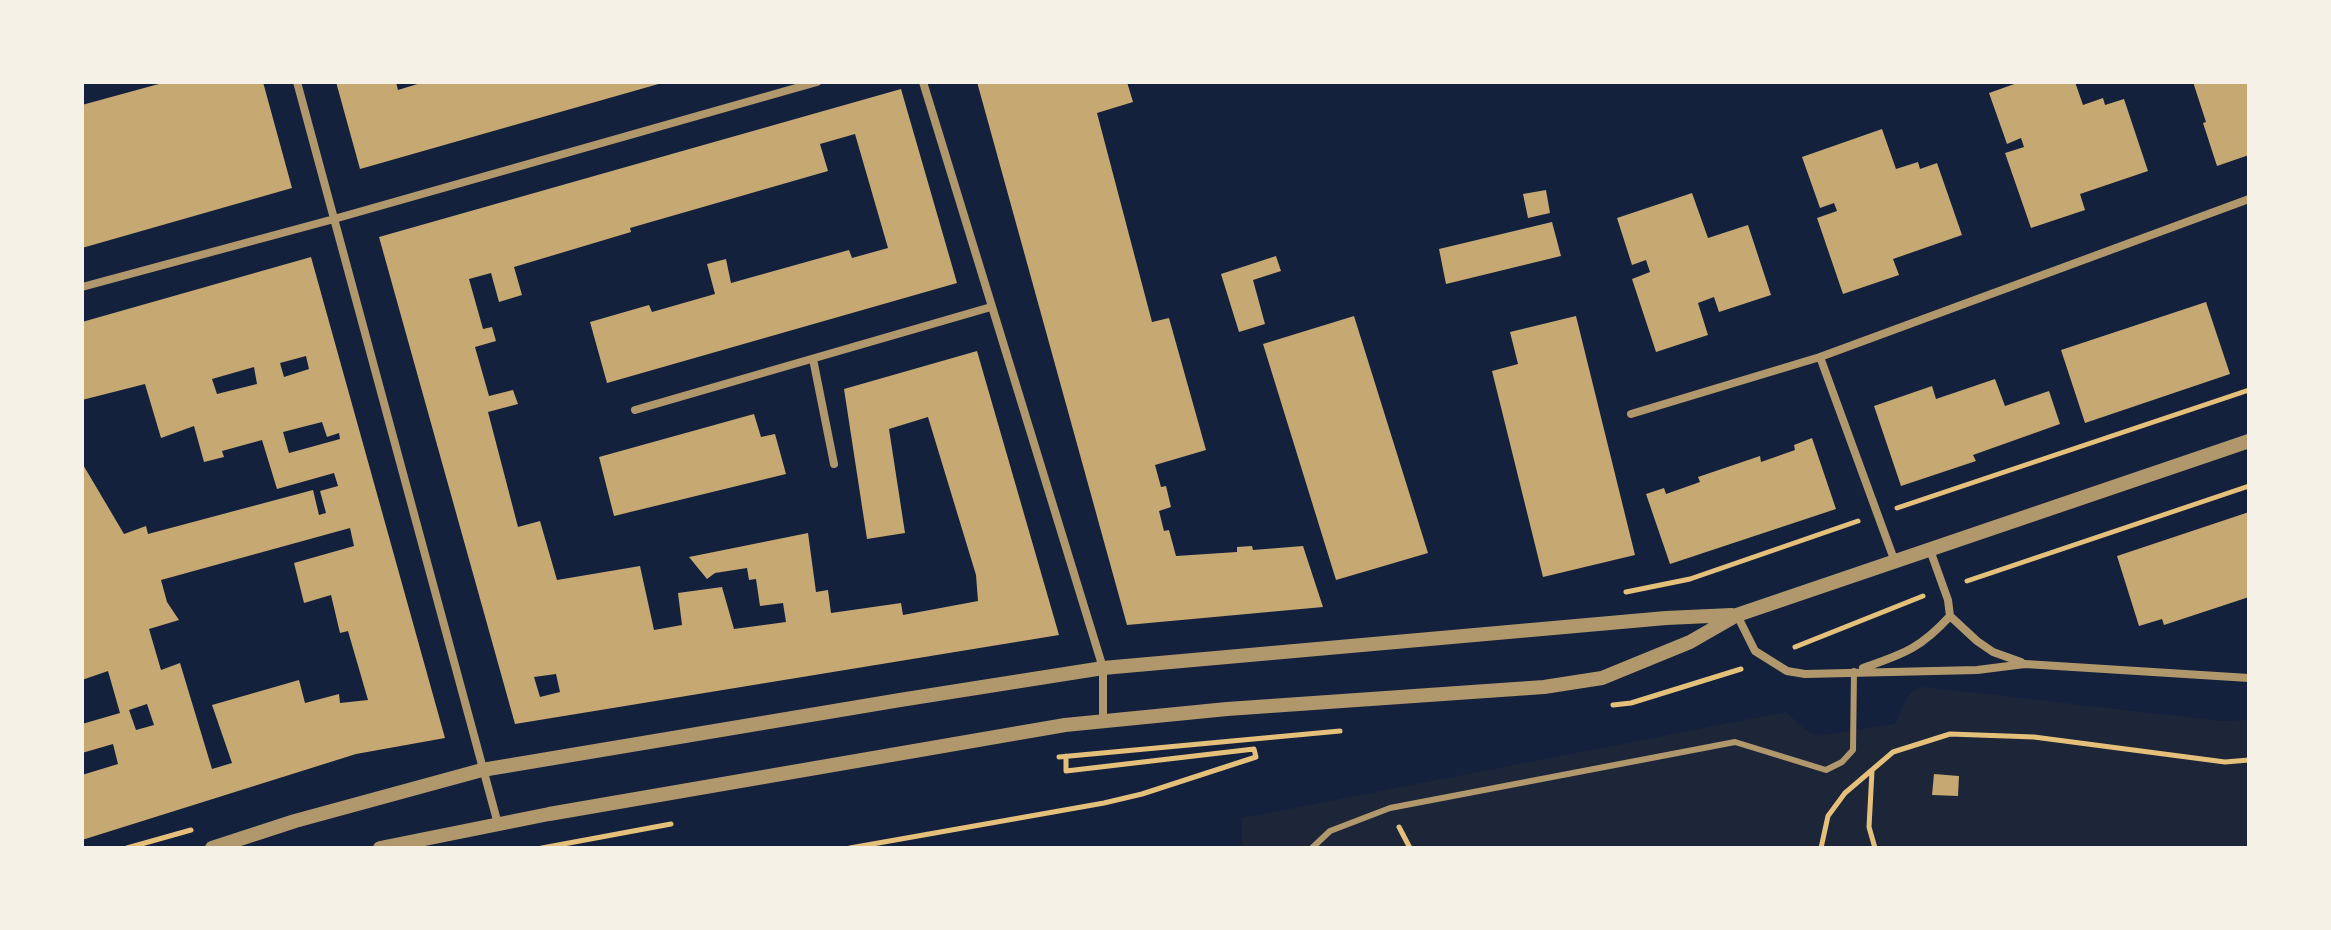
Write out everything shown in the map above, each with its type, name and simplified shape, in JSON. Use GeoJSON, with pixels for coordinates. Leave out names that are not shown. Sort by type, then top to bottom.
{"type":"FeatureCollection","features":[{"type":"Feature","properties":{"kind":"street"},"geometry":{"type":"LineString","coordinates":[[297,82],[498,824]]}},
{"type":"Feature","properties":{"kind":"street"},"geometry":{"type":"LineString","coordinates":[[82,287],[817,82]]}},
{"type":"Feature","properties":{"kind":"street"},"geometry":{"type":"LineString","coordinates":[[923,82],[1103,668],[1103,722]]}},
{"type":"Feature","properties":{"kind":"street"},"geometry":{"type":"LineString","coordinates":[[1631,414],[1820,357],[2249,199]]}},
{"type":"Feature","properties":{"kind":"street"},"geometry":{"type":"LineString","coordinates":[[635,410],[991,307]]}},
{"type":"Feature","properties":{"kind":"street"},"geometry":{"type":"LineString","coordinates":[[1820,357],[1895,562]]}},
{"type":"Feature","properties":{"kind":"street"},"geometry":{"type":"LineString","coordinates":[[813,359],[834,464]]}},
{"type":"Feature","properties":{"kind":"street"},"geometry":{"type":"LineString","coordinates":[[380,848],[498,824],[1020,733],[1227,709],[1544,687],[1602,678],[1690,642],[1737,615],[2249,441]]}},
{"type":"Feature","properties":{"kind":"street"},"geometry":{"type":"LineString","coordinates":[[1930,550],[1948,600],[1950,616],[1993,652],[2025,664]]}},
{"type":"Feature","properties":{"kind":"street"},"geometry":{"type":"LineString","coordinates":[[212,848],[295,821],[482,770],[1103,668],[1666,618],[1737,615]]}},
{"type":"Feature","properties":{"kind":"street"},"geometry":{"type":"LineString","coordinates":[[1737,615],[1755,651],[1787,671],[1805,674],[1977,670],[2025,664],[2249,678]]}},
{"type":"Feature","properties":{"kind":"street"},"geometry":{"type":"LineString","coordinates":[[1854,671],[1903,655],[1935,632],[1950,616]]}},
{"type":"Feature","properties":{"kind":"lane"},"geometry":{"type":"LineString","coordinates":[[1312,848],[1330,831],[1390,808],[1735,742],[1826,770],[1842,762],[1853,750],[1854,671]]}},
{"type":"Feature","properties":{"kind":"path"},"geometry":{"type":"LineString","coordinates":[[1821,848],[1828,816],[1845,793],[1872,769],[1893,752],[1950,734],[2034,737],[2225,762],[2249,760]]}},
{"type":"Feature","properties":{"kind":"path"},"geometry":{"type":"LineString","coordinates":[[850,848],[1104,803],[1256,757],[1254,749],[1066,771],[1066,756]]}},
{"type":"Feature","properties":{"kind":"path"},"geometry":{"type":"LineString","coordinates":[[1853,750],[1872,769],[1869,827],[1875,848]]}},
{"type":"Feature","properties":{"kind":"shaded area"},"geometry":{"type":"Polygon","coordinates":[[[1924,687],[2222,721],[2249,720],[2249,848],[1242,848],[1242,818],[1786,712],[1816,736],[1895,724],[1908,696],[1924,687]]]}},
{"type":"Feature","properties":{"kind":"building"},"geometry":{"type":"Polygon","coordinates":[[[166,82],[263,82],[292,188],[82,248],[82,105],[166,82]]]}},
{"type":"Feature","properties":{"kind":"building"},"geometry":{"type":"Polygon","coordinates":[[[336,82],[396,82],[398,90],[424,82],[662,83],[360,169],[336,82]]]}},
{"type":"Feature","properties":{"kind":"building"},"geometry":{"type":"Polygon","coordinates":[[[977,82],[1127,82],[1133,102],[1097,113],[1152,322],[1169,318],[1206,450],[1155,465],[1161,487],[1166,486],[1171,507],[1159,511],[1164,531],[1169,530],[1176,556],[1237,552],[1237,547],[1252,546],[1253,550],[1303,546],[1323,607],[1127,625],[977,82]]]}},
{"type":"Feature","properties":{"kind":"building"},"geometry":{"type":"Polygon","coordinates":[[[2020,82],[2075,82],[2083,105],[2103,98],[2105,105],[2124,99],[2148,171],[2080,194],[2085,210],[2031,228],[2005,153],[2024,147],[2021,138],[2007,144],[1989,93],[2020,82]]]}},
{"type":"Feature","properties":{"kind":"building"},"geometry":{"type":"Polygon","coordinates":[[[2193,82],[2249,82],[2249,155],[2217,166],[2193,82]]]}},
{"type":"Feature","properties":{"kind":"building"},"geometry":{"type":"Polygon","coordinates":[[[901,89],[957,283],[607,383],[590,322],[649,305],[652,312],[715,294],[707,264],[726,259],[731,283],[849,250],[852,258],[888,248],[855,134],[820,144],[828,171],[630,228],[631,232],[514,267],[522,295],[499,302],[491,273],[469,279],[483,329],[492,327],[496,341],[475,347],[489,396],[513,390],[518,404],[488,412],[518,527],[540,521],[557,580],[640,566],[654,630],[682,625],[678,593],[722,587],[734,629],[786,622],[783,603],[760,606],[756,579],[749,580],[747,568],[715,573],[707,579],[689,557],[808,533],[816,592],[828,590],[831,613],[901,603],[903,615],[978,601],[976,575],[928,417],[889,429],[905,533],[867,539],[844,389],[977,351],[1059,635],[515,724],[379,237],[901,89]],[[556,674],[534,677],[540,697],[560,692],[556,674]]]}},
{"type":"Feature","properties":{"kind":"building"},"geometry":{"type":"Polygon","coordinates":[[[1882,129],[1896,169],[1918,162],[1920,169],[1937,163],[1962,235],[1893,259],[1899,275],[1843,294],[1817,218],[1837,211],[1834,203],[1820,208],[1802,157],[1882,129]]]}},
{"type":"Feature","properties":{"kind":"building"},"geometry":{"type":"Polygon","coordinates":[[[1546,190],[1550,213],[1528,218],[1523,194],[1546,190]]]}},
{"type":"Feature","properties":{"kind":"building"},"geometry":{"type":"Polygon","coordinates":[[[1692,193],[1708,238],[1748,225],[1771,295],[1719,312],[1714,297],[1698,303],[1708,335],[1656,352],[1632,279],[1650,272],[1646,260],[1632,265],[1617,218],[1692,193]]]}},
{"type":"Feature","properties":{"kind":"building"},"geometry":{"type":"Polygon","coordinates":[[[1552,222],[1561,256],[1446,284],[1439,249],[1552,222]]]}},
{"type":"Feature","properties":{"kind":"building"},"geometry":{"type":"Polygon","coordinates":[[[1276,256],[1281,271],[1253,280],[1265,324],[1239,332],[1221,274],[1276,256]]]}},
{"type":"Feature","properties":{"kind":"building"},"geometry":{"type":"Polygon","coordinates":[[[311,257],[445,738],[356,754],[82,840],[82,775],[118,764],[113,744],[82,753],[82,724],[120,713],[108,671],[82,680],[82,463],[124,534],[146,526],[148,534],[313,490],[319,515],[326,513],[320,491],[338,486],[334,473],[277,489],[262,440],[222,451],[224,457],[204,462],[194,426],[161,438],[145,384],[82,400],[82,322],[311,257]],[[306,356],[280,363],[284,377],[309,369],[306,356]],[[254,367],[212,379],[217,394],[257,384],[254,367]],[[322,422],[283,432],[289,453],[340,439],[339,433],[327,437],[322,422]],[[350,528],[161,580],[167,602],[179,620],[149,629],[161,670],[180,663],[212,769],[232,763],[212,705],[299,680],[305,703],[339,694],[340,703],[368,700],[348,631],[340,633],[331,595],[304,603],[294,563],[354,546],[350,528]],[[147,704],[129,710],[136,730],[154,725],[147,704]]]}},
{"type":"Feature","properties":{"kind":"building"},"geometry":{"type":"Polygon","coordinates":[[[2206,302],[2230,374],[2085,423],[2061,350],[2206,302]]]}},
{"type":"Feature","properties":{"kind":"building"},"geometry":{"type":"Polygon","coordinates":[[[1354,316],[1428,553],[1336,580],[1263,344],[1354,316]]]}},
{"type":"Feature","properties":{"kind":"building"},"geometry":{"type":"Polygon","coordinates":[[[1576,316],[1635,555],[1543,577],[1492,371],[1518,364],[1510,332],[1576,316]]]}},
{"type":"Feature","properties":{"kind":"building"},"geometry":{"type":"Polygon","coordinates":[[[1995,379],[2005,406],[2049,391],[2060,424],[1973,455],[1976,461],[1901,486],[1874,406],[1932,386],[1936,399],[1995,379]]]}},
{"type":"Feature","properties":{"kind":"building"},"geometry":{"type":"Polygon","coordinates":[[[754,414],[761,437],[775,434],[786,474],[614,516],[599,457],[754,414]]]}},
{"type":"Feature","properties":{"kind":"building"},"geometry":{"type":"Polygon","coordinates":[[[1812,438],[1836,509],[1670,564],[1646,494],[1664,488],[1666,494],[1700,482],[1698,477],[1760,456],[1761,462],[1795,450],[1794,445],[1812,438]]]}},
{"type":"Feature","properties":{"kind":"building"},"geometry":{"type":"Polygon","coordinates":[[[2249,512],[2249,597],[2164,625],[2162,619],[2139,626],[2117,556],[2249,512]]]}},
{"type":"Feature","properties":{"kind":"building"},"geometry":{"type":"Polygon","coordinates":[[[1934,774],[1959,776],[1958,796],[1932,795],[1934,774]]]}}]}
